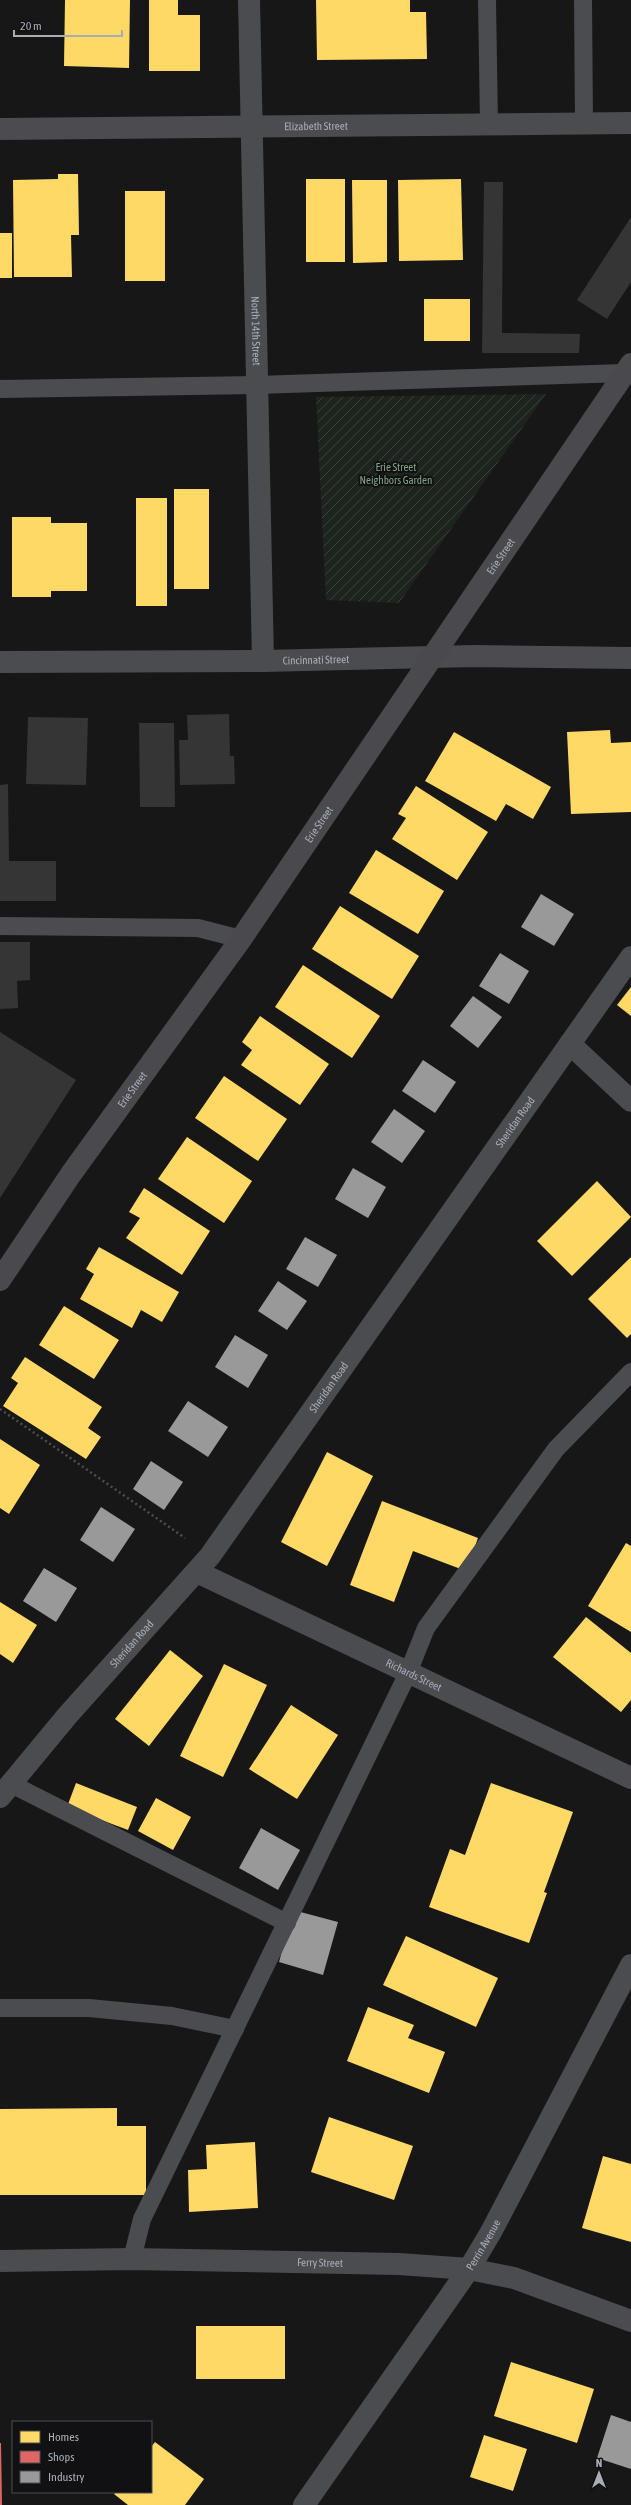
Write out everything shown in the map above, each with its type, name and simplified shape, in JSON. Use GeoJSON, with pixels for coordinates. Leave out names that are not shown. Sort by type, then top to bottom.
{"type":"FeatureCollection","features":[{"type":"Feature","properties":{"kind":"street","name":"North 14th Street"},"geometry":{"type":"LineString","coordinates":[[249,0],[250,127],[263,661]]}},
{"type":"Feature","properties":{"kind":"street","name":"Elizabeth Street"},"geometry":{"type":"LineString","coordinates":[[0,129],[631,123]]}},
{"type":"Feature","properties":{"kind":"street","name":"Erie Street"},"geometry":{"type":"LineString","coordinates":[[0,1280],[71,1174],[241,938],[628,368]]}},
{"type":"Feature","properties":{"kind":"street","name":"Cincinnati Street"},"geometry":{"type":"LineString","coordinates":[[0,662],[263,661],[431,657],[631,658]]}},
{"type":"Feature","properties":{"kind":"street","name":"Sheridan Road"},"geometry":{"type":"LineString","coordinates":[[5,1790],[203,1564],[631,957]]}},
{"type":"Feature","properties":{"kind":"street"},"geometry":{"type":"LineString","coordinates":[[570,1044],[631,1101]]}},
{"type":"Feature","properties":{"kind":"street","name":"Richards Street"},"geometry":{"type":"LineString","coordinates":[[203,1564],[408,1673],[631,1778]]}},
{"type":"Feature","properties":{"kind":"street","name":"Perrin Avenue"},"geometry":{"type":"LineString","coordinates":[[304,2505],[469,2270],[491,2232],[631,1965]]}},
{"type":"Feature","properties":{"kind":"street","name":"Ferry Street"},"geometry":{"type":"LineString","coordinates":[[0,2261],[132,2259],[399,2264],[469,2270],[514,2278],[631,2321]]}},
{"type":"Feature","properties":{"kind":"lane"},"geometry":{"type":"LineString","coordinates":[[487,0],[489,124]]}},
{"type":"Feature","properties":{"kind":"lane"},"geometry":{"type":"LineString","coordinates":[[583,0],[584,123]]}},
{"type":"Feature","properties":{"kind":"lane"},"geometry":{"type":"LineString","coordinates":[[0,389],[256,385],[628,368]]}},
{"type":"Feature","properties":{"kind":"lane"},"geometry":{"type":"LineString","coordinates":[[0,926],[198,928],[241,938]]}},
{"type":"Feature","properties":{"kind":"lane"},"geometry":{"type":"LineString","coordinates":[[132,2259],[142,2219],[408,1673],[426,1628],[556,1449],[631,1372]]}},
{"type":"Feature","properties":{"kind":"lane"},"geometry":{"type":"LineString","coordinates":[[5,1790],[287,1923]]}},
{"type":"Feature","properties":{"kind":"lane"},"geometry":{"type":"LineString","coordinates":[[0,2008],[89,2008],[172,2016],[235,2029]]}},
{"type":"Feature","properties":{"kind":"path"},"geometry":{"type":"LineString","coordinates":[[0,1409],[203,1564]]}},
{"type":"Feature","properties":{"kind":"green space","name":"Erie Street Neighbors Garden"},"geometry":{"type":"Polygon","coordinates":[[[546,394],[399,603],[326,600],[316,397],[546,394]]]}},
{"type":"Feature","properties":{"kind":"building: Homes"},"geometry":{"type":"Polygon","coordinates":[[[65,0],[130,0],[129,68],[64,66],[65,0]]]}},
{"type":"Feature","properties":{"kind":"building: Homes"},"geometry":{"type":"Polygon","coordinates":[[[149,0],[178,0],[178,15],[200,15],[200,71],[149,71],[149,0]]]}},
{"type":"Feature","properties":{"kind":"building: Homes"},"geometry":{"type":"Polygon","coordinates":[[[316,0],[410,0],[410,12],[426,12],[427,59],[317,60],[316,0]]]}},
{"type":"Feature","properties":{"kind":"building: Homes"},"geometry":{"type":"Polygon","coordinates":[[[58,174],[78,174],[79,235],[71,235],[72,277],[14,277],[13,180],[58,179],[58,174]]]}},
{"type":"Feature","properties":{"kind":"building: Homes"},"geometry":{"type":"Polygon","coordinates":[[[306,179],[345,179],[345,262],[306,262],[306,179]]]}},
{"type":"Feature","properties":{"kind":"building: Homes"},"geometry":{"type":"Polygon","coordinates":[[[461,179],[463,260],[399,261],[398,180],[461,179]]]}},
{"type":"Feature","properties":{"kind":"building: Homes"},"geometry":{"type":"Polygon","coordinates":[[[352,180],[387,180],[387,262],[353,263],[352,180]]]}},
{"type":"Feature","properties":{"kind":"building: Homes"},"geometry":{"type":"Polygon","coordinates":[[[125,191],[165,191],[165,281],[125,281],[125,191]]]}},
{"type":"Feature","properties":{"kind":"building: Homes"},"geometry":{"type":"Polygon","coordinates":[[[0,233],[12,233],[12,278],[0,278],[0,233]]]}},
{"type":"Feature","properties":{"kind":"building: Homes"},"geometry":{"type":"Polygon","coordinates":[[[424,299],[470,299],[470,341],[424,341],[424,299]]]}},
{"type":"Feature","properties":{"kind":"building: Homes"},"geometry":{"type":"Polygon","coordinates":[[[174,489],[209,489],[209,589],[174,589],[174,489]]]}},
{"type":"Feature","properties":{"kind":"building: Homes"},"geometry":{"type":"Polygon","coordinates":[[[136,498],[167,498],[167,606],[136,606],[136,498]]]}},
{"type":"Feature","properties":{"kind":"building: Homes"},"geometry":{"type":"Polygon","coordinates":[[[12,517],[51,517],[51,523],[87,523],[87,591],[51,591],[51,597],[12,597],[12,517]]]}},
{"type":"Feature","properties":{"kind":"building: Homes"},"geometry":{"type":"Polygon","coordinates":[[[610,730],[611,743],[631,742],[631,812],[571,814],[567,732],[610,730]]]}},
{"type":"Feature","properties":{"kind":"building: Homes"},"geometry":{"type":"Polygon","coordinates":[[[454,732],[551,787],[533,819],[506,804],[496,821],[425,781],[454,732]]]}},
{"type":"Feature","properties":{"kind":"building: Homes"},"geometry":{"type":"Polygon","coordinates":[[[416,786],[488,832],[457,880],[392,839],[406,818],[398,814],[416,786]]]}},
{"type":"Feature","properties":{"kind":"building: Homes"},"geometry":{"type":"Polygon","coordinates":[[[376,850],[444,891],[418,934],[349,893],[376,850]]]}},
{"type":"Feature","properties":{"kind":"building: Homes"},"geometry":{"type":"Polygon","coordinates":[[[340,906],[419,956],[392,999],[312,949],[340,906]]]}},
{"type":"Feature","properties":{"kind":"building: Homes"},"geometry":{"type":"Polygon","coordinates":[[[303,965],[380,1016],[352,1058],[275,1007],[303,965]]]}},
{"type":"Feature","properties":{"kind":"building: Homes"},"geometry":{"type":"Polygon","coordinates":[[[631,987],[631,1016],[617,1005],[631,987]]]}},
{"type":"Feature","properties":{"kind":"building: Homes"},"geometry":{"type":"Polygon","coordinates":[[[260,1016],[329,1064],[300,1105],[241,1065],[252,1050],[242,1042],[260,1016]]]}},
{"type":"Feature","properties":{"kind":"building: Homes"},"geometry":{"type":"Polygon","coordinates":[[[224,1076],[287,1119],[258,1161],[195,1118],[224,1076]]]}},
{"type":"Feature","properties":{"kind":"building: Homes"},"geometry":{"type":"Polygon","coordinates":[[[187,1137],[252,1181],[224,1223],[158,1179],[187,1137]]]}},
{"type":"Feature","properties":{"kind":"building: Homes"},"geometry":{"type":"Polygon","coordinates":[[[597,1181],[631,1217],[572,1276],[537,1241],[597,1181]]]}},
{"type":"Feature","properties":{"kind":"building: Homes"},"geometry":{"type":"Polygon","coordinates":[[[144,1188],[210,1231],[182,1275],[126,1238],[140,1218],[129,1212],[144,1188]]]}},
{"type":"Feature","properties":{"kind":"building: Homes"},"geometry":{"type":"Polygon","coordinates":[[[99,1247],[179,1292],[162,1322],[141,1310],[132,1328],[80,1299],[94,1274],[86,1269],[99,1247]]]}},
{"type":"Feature","properties":{"kind":"building: Homes"},"geometry":{"type":"Polygon","coordinates":[[[631,1257],[631,1334],[627,1338],[588,1299],[631,1257]]]}},
{"type":"Feature","properties":{"kind":"building: Homes"},"geometry":{"type":"Polygon","coordinates":[[[64,1306],[119,1340],[94,1379],[39,1345],[64,1306]]]}},
{"type":"Feature","properties":{"kind":"building: Homes"},"geometry":{"type":"Polygon","coordinates":[[[25,1357],[102,1407],[88,1428],[101,1437],[86,1459],[3,1406],[18,1383],[11,1378],[25,1357]]]}},
{"type":"Feature","properties":{"kind":"building: Homes"},"geometry":{"type":"Polygon","coordinates":[[[0,1439],[40,1465],[9,1514],[0,1508],[0,1439]]]}},
{"type":"Feature","properties":{"kind":"building: Homes"},"geometry":{"type":"Polygon","coordinates":[[[327,1452],[373,1476],[327,1566],[281,1542],[327,1452]]]}},
{"type":"Feature","properties":{"kind":"building: Homes"},"geometry":{"type":"Polygon","coordinates":[[[382,1501],[478,1538],[466,1571],[413,1551],[394,1602],[350,1585],[382,1501]]]}},
{"type":"Feature","properties":{"kind":"building: Homes"},"geometry":{"type":"Polygon","coordinates":[[[626,1543],[631,1546],[631,1632],[588,1606],[626,1543]]]}},
{"type":"Feature","properties":{"kind":"building: Homes"},"geometry":{"type":"Polygon","coordinates":[[[0,1602],[37,1625],[13,1663],[0,1654],[0,1602]]]}},
{"type":"Feature","properties":{"kind":"building: Homes"},"geometry":{"type":"Polygon","coordinates":[[[586,1617],[631,1653],[631,1700],[621,1712],[553,1657],[586,1617]]]}},
{"type":"Feature","properties":{"kind":"building: Homes"},"geometry":{"type":"Polygon","coordinates":[[[170,1650],[203,1676],[149,1746],[115,1719],[170,1650]]]}},
{"type":"Feature","properties":{"kind":"building: Homes"},"geometry":{"type":"Polygon","coordinates":[[[224,1664],[267,1685],[223,1777],[180,1756],[224,1664]]]}},
{"type":"Feature","properties":{"kind":"building: Homes"},"geometry":{"type":"Polygon","coordinates":[[[291,1705],[338,1735],[297,1799],[249,1769],[291,1705]]]}},
{"type":"Feature","properties":{"kind":"building: Homes"},"geometry":{"type":"Polygon","coordinates":[[[76,1783],[137,1807],[128,1830],[67,1807],[76,1783]]]}},
{"type":"Feature","properties":{"kind":"building: Homes"},"geometry":{"type":"Polygon","coordinates":[[[491,1783],[573,1812],[544,1892],[547,1893],[529,1943],[429,1907],[450,1849],[465,1855],[491,1783]]]}},
{"type":"Feature","properties":{"kind":"building: Homes"},"geometry":{"type":"Polygon","coordinates":[[[156,1798],[191,1817],[173,1850],[138,1831],[156,1798]]]}},
{"type":"Feature","properties":{"kind":"building: Homes"},"geometry":{"type":"Polygon","coordinates":[[[406,1936],[498,1978],[476,2027],[383,1985],[406,1936]]]}},
{"type":"Feature","properties":{"kind":"building: Homes"},"geometry":{"type":"Polygon","coordinates":[[[368,2007],[414,2025],[408,2038],[445,2052],[429,2093],[347,2061],[368,2007]]]}},
{"type":"Feature","properties":{"kind":"building: Homes"},"geometry":{"type":"Polygon","coordinates":[[[117,2108],[117,2126],[146,2126],[146,2195],[0,2195],[0,2109],[117,2108]]]}},
{"type":"Feature","properties":{"kind":"building: Homes"},"geometry":{"type":"Polygon","coordinates":[[[329,2117],[413,2146],[394,2200],[311,2172],[329,2117]]]}},
{"type":"Feature","properties":{"kind":"building: Homes"},"geometry":{"type":"Polygon","coordinates":[[[255,2142],[258,2208],[189,2212],[188,2170],[207,2169],[206,2145],[255,2142]]]}},
{"type":"Feature","properties":{"kind":"building: Homes"},"geometry":{"type":"Polygon","coordinates":[[[603,2156],[631,2164],[631,2242],[582,2228],[603,2156]]]}},
{"type":"Feature","properties":{"kind":"building: Homes"},"geometry":{"type":"Polygon","coordinates":[[[196,2326],[285,2326],[285,2379],[196,2379],[196,2326]]]}},
{"type":"Feature","properties":{"kind":"building: Homes"},"geometry":{"type":"Polygon","coordinates":[[[511,2362],[594,2389],[577,2443],[494,2416],[511,2362]]]}},
{"type":"Feature","properties":{"kind":"building: Homes"},"geometry":{"type":"Polygon","coordinates":[[[484,2435],[527,2449],[513,2491],[470,2477],[484,2435]]]}},
{"type":"Feature","properties":{"kind":"building: Homes"},"geometry":{"type":"Polygon","coordinates":[[[155,2442],[204,2479],[185,2505],[128,2505],[114,2494],[152,2493],[152,2446],[155,2442]]]}},
{"type":"Feature","properties":{"kind":"building: Shops"},"geometry":{"type":"Polygon","coordinates":[[[1,2443],[2,2505],[0,2505],[1,2443]]]}},
{"type":"Feature","properties":{"kind":"building: Industry"},"geometry":{"type":"Polygon","coordinates":[[[541,894],[574,914],[554,946],[521,927],[541,894]]]}},
{"type":"Feature","properties":{"kind":"building: Industry"},"geometry":{"type":"Polygon","coordinates":[[[500,953],[529,971],[509,1004],[479,986],[500,953]]]}},
{"type":"Feature","properties":{"kind":"building: Industry"},"geometry":{"type":"Polygon","coordinates":[[[473,996],[502,1017],[478,1048],[450,1026],[473,996]]]}},
{"type":"Feature","properties":{"kind":"building: Industry"},"geometry":{"type":"Polygon","coordinates":[[[423,1060],[456,1082],[435,1113],[402,1091],[423,1060]]]}},
{"type":"Feature","properties":{"kind":"building: Industry"},"geometry":{"type":"Polygon","coordinates":[[[394,1109],[425,1131],[402,1163],[371,1142],[394,1109]]]}},
{"type":"Feature","properties":{"kind":"building: Industry"},"geometry":{"type":"Polygon","coordinates":[[[353,1168],[386,1187],[368,1218],[335,1199],[353,1168]]]}},
{"type":"Feature","properties":{"kind":"building: Industry"},"geometry":{"type":"Polygon","coordinates":[[[305,1237],[337,1255],[318,1287],[286,1269],[305,1237]]]}},
{"type":"Feature","properties":{"kind":"building: Industry"},"geometry":{"type":"Polygon","coordinates":[[[278,1281],[307,1301],[287,1330],[258,1311],[278,1281]]]}},
{"type":"Feature","properties":{"kind":"building: Industry"},"geometry":{"type":"Polygon","coordinates":[[[235,1335],[268,1355],[248,1388],[215,1367],[235,1335]]]}},
{"type":"Feature","properties":{"kind":"building: Industry"},"geometry":{"type":"Polygon","coordinates":[[[188,1401],[228,1427],[208,1457],[168,1431],[188,1401]]]}},
{"type":"Feature","properties":{"kind":"building: Industry"},"geometry":{"type":"Polygon","coordinates":[[[151,1461],[183,1482],[164,1510],[133,1489],[151,1461]]]}},
{"type":"Feature","properties":{"kind":"building: Industry"},"geometry":{"type":"Polygon","coordinates":[[[101,1507],[135,1529],[113,1562],[80,1540],[101,1507]]]}},
{"type":"Feature","properties":{"kind":"building: Industry"},"geometry":{"type":"Polygon","coordinates":[[[44,1568],[77,1588],[56,1622],[23,1601],[44,1568]]]}},
{"type":"Feature","properties":{"kind":"building: Industry"},"geometry":{"type":"Polygon","coordinates":[[[261,1828],[300,1850],[278,1890],[239,1868],[261,1828]]]}},
{"type":"Feature","properties":{"kind":"building: Industry"},"geometry":{"type":"Polygon","coordinates":[[[293,1910],[338,1922],[323,1975],[279,1962],[293,1910]]]}},
{"type":"Feature","properties":{"kind":"building: Industry"},"geometry":{"type":"Polygon","coordinates":[[[611,2415],[631,2422],[631,2469],[597,2458],[611,2415]]]}},
{"type":"Feature","properties":{"kind":"building: Other"},"geometry":{"type":"Polygon","coordinates":[[[484,182],[503,182],[502,333],[580,334],[579,353],[482,353],[484,182]]]}},
{"type":"Feature","properties":{"kind":"building: Other"},"geometry":{"type":"Polygon","coordinates":[[[631,217],[631,282],[607,319],[577,300],[631,217]]]}},
{"type":"Feature","properties":{"kind":"building: Other"},"geometry":{"type":"Polygon","coordinates":[[[229,714],[230,756],[234,756],[235,784],[180,785],[179,740],[188,740],[187,715],[229,714]]]}},
{"type":"Feature","properties":{"kind":"building: Other"},"geometry":{"type":"Polygon","coordinates":[[[28,717],[88,718],[86,785],[26,784],[28,717]]]}},
{"type":"Feature","properties":{"kind":"building: Other"},"geometry":{"type":"Polygon","coordinates":[[[139,723],[174,723],[175,807],[140,807],[139,723]]]}},
{"type":"Feature","properties":{"kind":"building: Other"},"geometry":{"type":"Polygon","coordinates":[[[8,784],[9,861],[56,861],[56,901],[0,901],[0,785],[8,784]]]}},
{"type":"Feature","properties":{"kind":"building: Other"},"geometry":{"type":"Polygon","coordinates":[[[0,942],[30,942],[30,980],[17,981],[18,1008],[0,1009],[0,942]]]}},
{"type":"Feature","properties":{"kind":"building: Other"},"geometry":{"type":"Polygon","coordinates":[[[0,1032],[76,1080],[0,1198],[0,1032]]]}}]}
